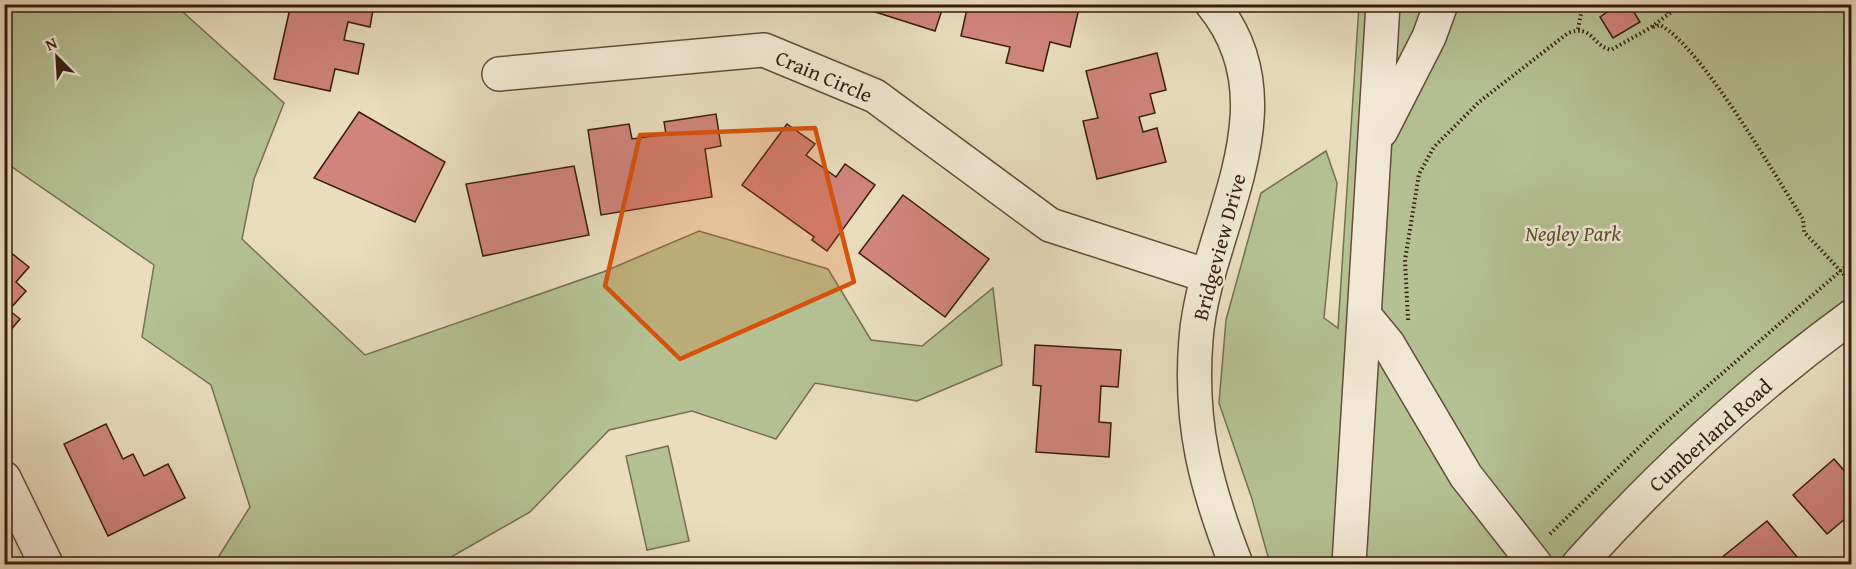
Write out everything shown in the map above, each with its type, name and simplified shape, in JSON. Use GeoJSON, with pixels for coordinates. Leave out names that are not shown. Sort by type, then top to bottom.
{"type":"FeatureCollection","features":[{"type":"Feature","properties":{"kind":"street","name":"Bridgeview Drive"},"geometry":{"type":"LineString","coordinates":[[1212,4],[1238,50],[1248,98],[1243,156],[1208,276],[1196,337],[1195,414],[1203,467],[1213,506],[1236,564]]}},
{"type":"Feature","properties":{"kind":"street"},"geometry":{"type":"LineString","coordinates":[[1349,564],[1383,4]]}},
{"type":"Feature","properties":{"kind":"street"},"geometry":{"type":"LineString","coordinates":[[1374,146],[1429,37],[1441,4]]}},
{"type":"Feature","properties":{"kind":"street","name":"Crain Circle"},"geometry":{"type":"LineString","coordinates":[[499,74],[764,50],[875,96],[1050,225],[1208,276]]}},
{"type":"Feature","properties":{"kind":"street"},"geometry":{"type":"LineString","coordinates":[[1365,316],[1388,344],[1466,476],[1531,560]]}},
{"type":"Feature","properties":{"kind":"street","name":"Cumberland Road"},"geometry":{"type":"LineString","coordinates":[[1579,564],[1622,517],[1685,457],[1770,380],[1851,316]]}},
{"type":"Feature","properties":{"kind":"street"},"geometry":{"type":"LineString","coordinates":[[4,478],[46,564]]}},
{"type":"Feature","properties":{"kind":"path"},"geometry":{"type":"LineString","coordinates":[[1578,29],[1583,4]]}},
{"type":"Feature","properties":{"kind":"path"},"geometry":{"type":"LineString","coordinates":[[1663,4],[1669,14]]}},
{"type":"Feature","properties":{"kind":"path"},"geometry":{"type":"LineString","coordinates":[[1408,327],[1405,260],[1419,174],[1434,147],[1479,102],[1568,33],[1578,29],[1587,32],[1611,50],[1650,28],[1682,4]]}},
{"type":"Feature","properties":{"kind":"path"},"geometry":{"type":"LineString","coordinates":[[1650,28],[1660,25],[1668,29],[1696,59],[1803,219],[1804,232],[1851,283]]}},
{"type":"Feature","properties":{"kind":"path"},"geometry":{"type":"LineString","coordinates":[[1531,560],[1658,429],[1851,261]]}},
{"type":"Feature","properties":{"kind":"highlighted area"},"geometry":{"type":"Polygon","coordinates":[[[815,128],[854,282],[680,359],[605,286],[640,135],[815,128]]]}},
{"type":"Feature","properties":{"kind":"green space"},"geometry":{"type":"Polygon","coordinates":[[[5,4],[175,5],[284,103],[254,179],[242,239],[365,355],[603,272],[699,231],[828,269],[871,340],[922,346],[993,288],[1002,365],[917,401],[815,383],[776,439],[692,411],[609,430],[530,512],[439,564],[227,564],[219,556],[250,507],[211,385],[142,337],[154,265],[5,162],[5,4]]]}},
{"type":"Feature","properties":{"kind":"green space","name":"Negley Park"},"geometry":{"type":"Polygon","coordinates":[[[1359,5],[1851,5],[1851,295],[1736,391],[1557,564],[1270,564],[1252,499],[1219,403],[1226,320],[1261,193],[1326,151],[1337,183],[1324,318],[1338,328],[1359,5]]]}},
{"type":"Feature","properties":{"kind":"green space"},"geometry":{"type":"Polygon","coordinates":[[[668,446],[689,541],[647,550],[626,456],[668,446]]]}},
{"type":"Feature","properties":{"kind":"building"},"geometry":{"type":"Polygon","coordinates":[[[291,4],[374,4],[370,27],[348,22],[344,40],[364,44],[358,74],[335,69],[330,91],[274,79],[291,4]]]}},
{"type":"Feature","properties":{"kind":"building"},"geometry":{"type":"Polygon","coordinates":[[[850,4],[944,4],[935,31],[850,4]]]}},
{"type":"Feature","properties":{"kind":"building"},"geometry":{"type":"Polygon","coordinates":[[[968,4],[1080,4],[1070,47],[1050,42],[1043,71],[1006,63],[1010,47],[961,36],[968,4]]]}},
{"type":"Feature","properties":{"kind":"building"},"geometry":{"type":"Polygon","coordinates":[[[1619,4],[1629,4],[1640,22],[1613,38],[1600,17],[1619,4]]]}},
{"type":"Feature","properties":{"kind":"building"},"geometry":{"type":"Polygon","coordinates":[[[1157,53],[1166,90],[1150,94],[1155,113],[1139,117],[1143,132],[1157,128],[1166,162],[1097,179],[1083,121],[1098,118],[1086,71],[1157,53]]]}},
{"type":"Feature","properties":{"kind":"building"},"geometry":{"type":"Polygon","coordinates":[[[359,112],[445,162],[415,222],[314,178],[359,112]]]}},
{"type":"Feature","properties":{"kind":"building"},"geometry":{"type":"Polygon","coordinates":[[[716,114],[721,146],[705,149],[712,197],[601,215],[588,130],[629,124],[632,139],[666,134],[664,122],[716,114]]]}},
{"type":"Feature","properties":{"kind":"building"},"geometry":{"type":"Polygon","coordinates":[[[787,124],[815,144],[806,155],[836,177],[845,164],[875,185],[827,251],[812,240],[814,237],[742,185],[787,124]]]}},
{"type":"Feature","properties":{"kind":"building"},"geometry":{"type":"Polygon","coordinates":[[[574,166],[589,235],[483,256],[466,184],[574,166]]]}},
{"type":"Feature","properties":{"kind":"building"},"geometry":{"type":"Polygon","coordinates":[[[903,195],[989,259],[945,317],[859,253],[903,195]]]}},
{"type":"Feature","properties":{"kind":"building"},"geometry":{"type":"Polygon","coordinates":[[[10,252],[29,267],[16,282],[26,291],[9,310],[20,319],[4,338],[4,258],[10,252]]]}},
{"type":"Feature","properties":{"kind":"building"},"geometry":{"type":"Polygon","coordinates":[[[1035,345],[1121,350],[1118,387],[1101,386],[1099,422],[1111,423],[1109,457],[1036,452],[1041,386],[1033,385],[1035,345]]]}},
{"type":"Feature","properties":{"kind":"building"},"geometry":{"type":"Polygon","coordinates":[[[106,424],[123,459],[133,454],[144,476],[168,464],[185,498],[108,536],[64,444],[106,424]]]}},
{"type":"Feature","properties":{"kind":"building"},"geometry":{"type":"Polygon","coordinates":[[[1834,459],[1848,475],[1852,472],[1852,513],[1827,534],[1793,495],[1834,459]]]}},
{"type":"Feature","properties":{"kind":"building"},"geometry":{"type":"Polygon","coordinates":[[[1767,521],[1803,564],[1726,564],[1721,558],[1767,521]]]}}]}
